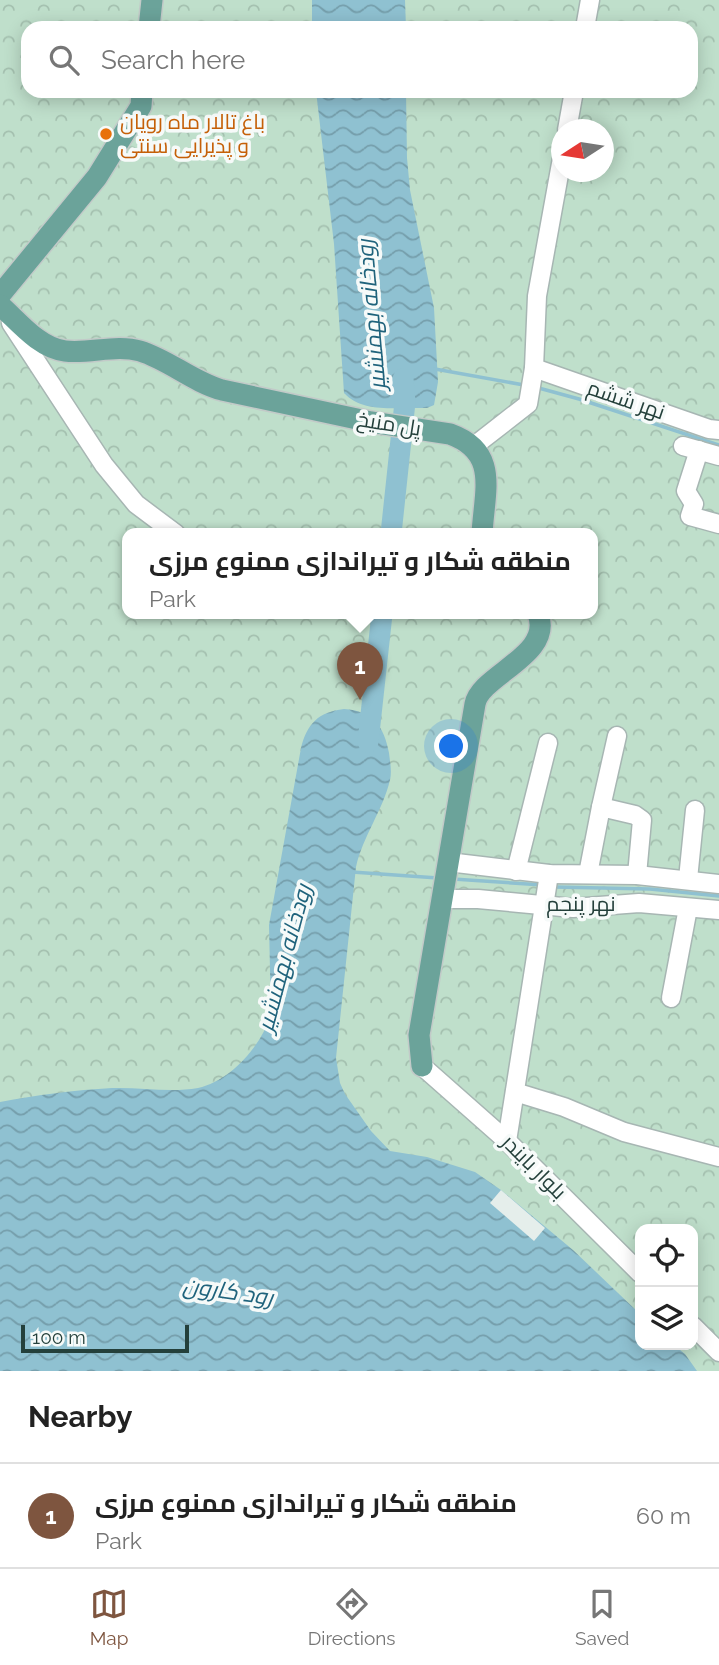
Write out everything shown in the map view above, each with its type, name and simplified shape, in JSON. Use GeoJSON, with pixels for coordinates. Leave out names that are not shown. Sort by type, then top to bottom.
{"type":"FeatureCollection","features":[{"type":"Feature","properties":{"kind":"main road"},"geometry":{"type":"LineString","coordinates":[[150,21],[152,0]]}},
{"type":"Feature","properties":{"kind":"main road"},"geometry":{"type":"LineString","coordinates":[[0,295],[97,177],[141,106],[142,98]]}},
{"type":"Feature","properties":{"kind":"main road","name":"پل منیخ"},"geometry":{"type":"LineString","coordinates":[[0,307],[42,342],[65,351],[127,348],[139,351],[212,387],[371,422],[450,434],[474,446]]}},
{"type":"Feature","properties":{"kind":"main road"},"geometry":{"type":"LineString","coordinates":[[474,446],[485,464],[482,528]]}},
{"type":"Feature","properties":{"kind":"main road"},"geometry":{"type":"LineString","coordinates":[[422,1066],[419,1035],[476,697],[536,644],[540,619]]}},
{"type":"Feature","properties":{"kind":"street"},"geometry":{"type":"LineString","coordinates":[[586,21],[590,0]]}},
{"type":"Feature","properties":{"kind":"street"},"geometry":{"type":"LineString","coordinates":[[569,119],[573,98]]}},
{"type":"Feature","properties":{"kind":"street"},"geometry":{"type":"LineString","coordinates":[[474,446],[528,404],[533,373],[537,296],[558,182]]}},
{"type":"Feature","properties":{"kind":"street"},"geometry":{"type":"LineString","coordinates":[[0,307],[104,465],[136,505],[168,528]]}},
{"type":"Feature","properties":{"kind":"street","name":"نهر ششم"},"geometry":{"type":"LineString","coordinates":[[533,373],[719,430]]}},
{"type":"Feature","properties":{"kind":"street"},"geometry":{"type":"LineString","coordinates":[[719,456],[691,448],[686,491],[694,504],[690,516],[719,524]]}},
{"type":"Feature","properties":{"kind":"street"},"geometry":{"type":"LineString","coordinates":[[588,874],[617,736]]}},
{"type":"Feature","properties":{"kind":"street"},"geometry":{"type":"LineString","coordinates":[[516,871],[548,743]]}},
{"type":"Feature","properties":{"kind":"street"},"geometry":{"type":"LineString","coordinates":[[601,807],[635,815],[642,820],[637,875]]}},
{"type":"Feature","properties":{"kind":"street"},"geometry":{"type":"LineString","coordinates":[[688,879],[695,810]]}},
{"type":"Feature","properties":{"kind":"street","name":"نهر پنجم"},"geometry":{"type":"LineString","coordinates":[[445,879],[516,871],[573,908],[639,903],[719,910]]}},
{"type":"Feature","properties":{"kind":"street","name":"نهر پنجم"},"geometry":{"type":"LineString","coordinates":[[445,879],[478,899],[546,888],[588,874],[637,875],[719,884]]}},
{"type":"Feature","properties":{"kind":"street"},"geometry":{"type":"LineString","coordinates":[[508,1141],[546,888]]}},
{"type":"Feature","properties":{"kind":"street"},"geometry":{"type":"LineString","coordinates":[[671,998],[688,908]]}},
{"type":"Feature","properties":{"kind":"street","name":"بلوار بایندر"},"geometry":{"type":"LineString","coordinates":[[422,1066],[508,1141],[635,1268]]}},
{"type":"Feature","properties":{"kind":"street"},"geometry":{"type":"LineString","coordinates":[[515,1092],[564,1107],[624,1132],[719,1157]]}},
{"type":"Feature","properties":{"kind":"street"},"geometry":{"type":"LineString","coordinates":[[698,1331],[719,1352]]}},
{"type":"Feature","properties":{"kind":"green space"},"geometry":{"type":"Polygon","coordinates":[[[0,0],[719,0],[719,1371],[0,1371],[0,0]]]}},
{"type":"Feature","properties":{"kind":"water"},"geometry":{"type":"Polygon","coordinates":[[[312,0],[405,0],[406,21],[312,21],[312,0]]]}},
{"type":"Feature","properties":{"kind":"water"},"geometry":{"type":"Polygon","coordinates":[[[317,98],[406,98],[410,190],[434,308],[438,382],[434,405],[427,408],[371,407],[352,400],[344,393],[334,244],[317,98]]]}},
{"type":"Feature","properties":{"kind":"water","name":"رود کارون"},"geometry":{"type":"Polygon","coordinates":[[[354,710],[376,722],[387,743],[391,770],[387,791],[356,867],[336,1058],[340,1083],[345,1094],[371,1131],[390,1151],[427,1157],[475,1172],[501,1190],[573,1250],[635,1309],[635,1350],[680,1350],[697,1371],[0,1371],[0,1102],[98,1089],[198,1088],[222,1078],[244,1060],[260,1038],[271,1014],[269,925],[301,748],[310,726],[321,716],[335,711],[354,710]]]}},
{"type":"Feature","properties":{"kind":"pier"},"geometry":{"type":"Polygon","coordinates":[[[501,1190],[545,1228],[534,1241],[490,1203],[501,1190]]]}},
{"type":"Feature","properties":{"kind":"waterway"},"geometry":{"type":"LineString","coordinates":[[435,369],[524,385]]}},
{"type":"Feature","properties":{"kind":"waterway","name":"رودخانه بهمنشیر"},"geometry":{"type":"LineString","coordinates":[[392,528],[405,402],[403,379]]}},
{"type":"Feature","properties":{"kind":"waterway"},"geometry":{"type":"LineString","coordinates":[[535,387],[719,445]]}},
{"type":"Feature","properties":{"kind":"waterway","name":"رودخانه بهمنشیر"},"geometry":{"type":"LineString","coordinates":[[368,742],[381,619]]}},
{"type":"Feature","properties":{"kind":"waterway"},"geometry":{"type":"LineString","coordinates":[[352,872],[438,878]]}},
{"type":"Feature","properties":{"kind":"waterway"},"geometry":{"type":"LineString","coordinates":[[453,879],[543,885]]}},
{"type":"Feature","properties":{"kind":"waterway"},"geometry":{"type":"LineString","coordinates":[[554,887],[650,889],[719,896]]}},
{"type":"Feature","properties":{"kind":"place","name":"باغ تالار ماه رویان و پذیرایی سنتی"},"geometry":{"type":"Point","coordinates":[106,134]}},
{"type":"Feature","properties":{"kind":"place","name":"منطقه شکار و تیراندازی ممنوع مرزی"},"geometry":{"type":"Point","coordinates":[360,700]}}]}
